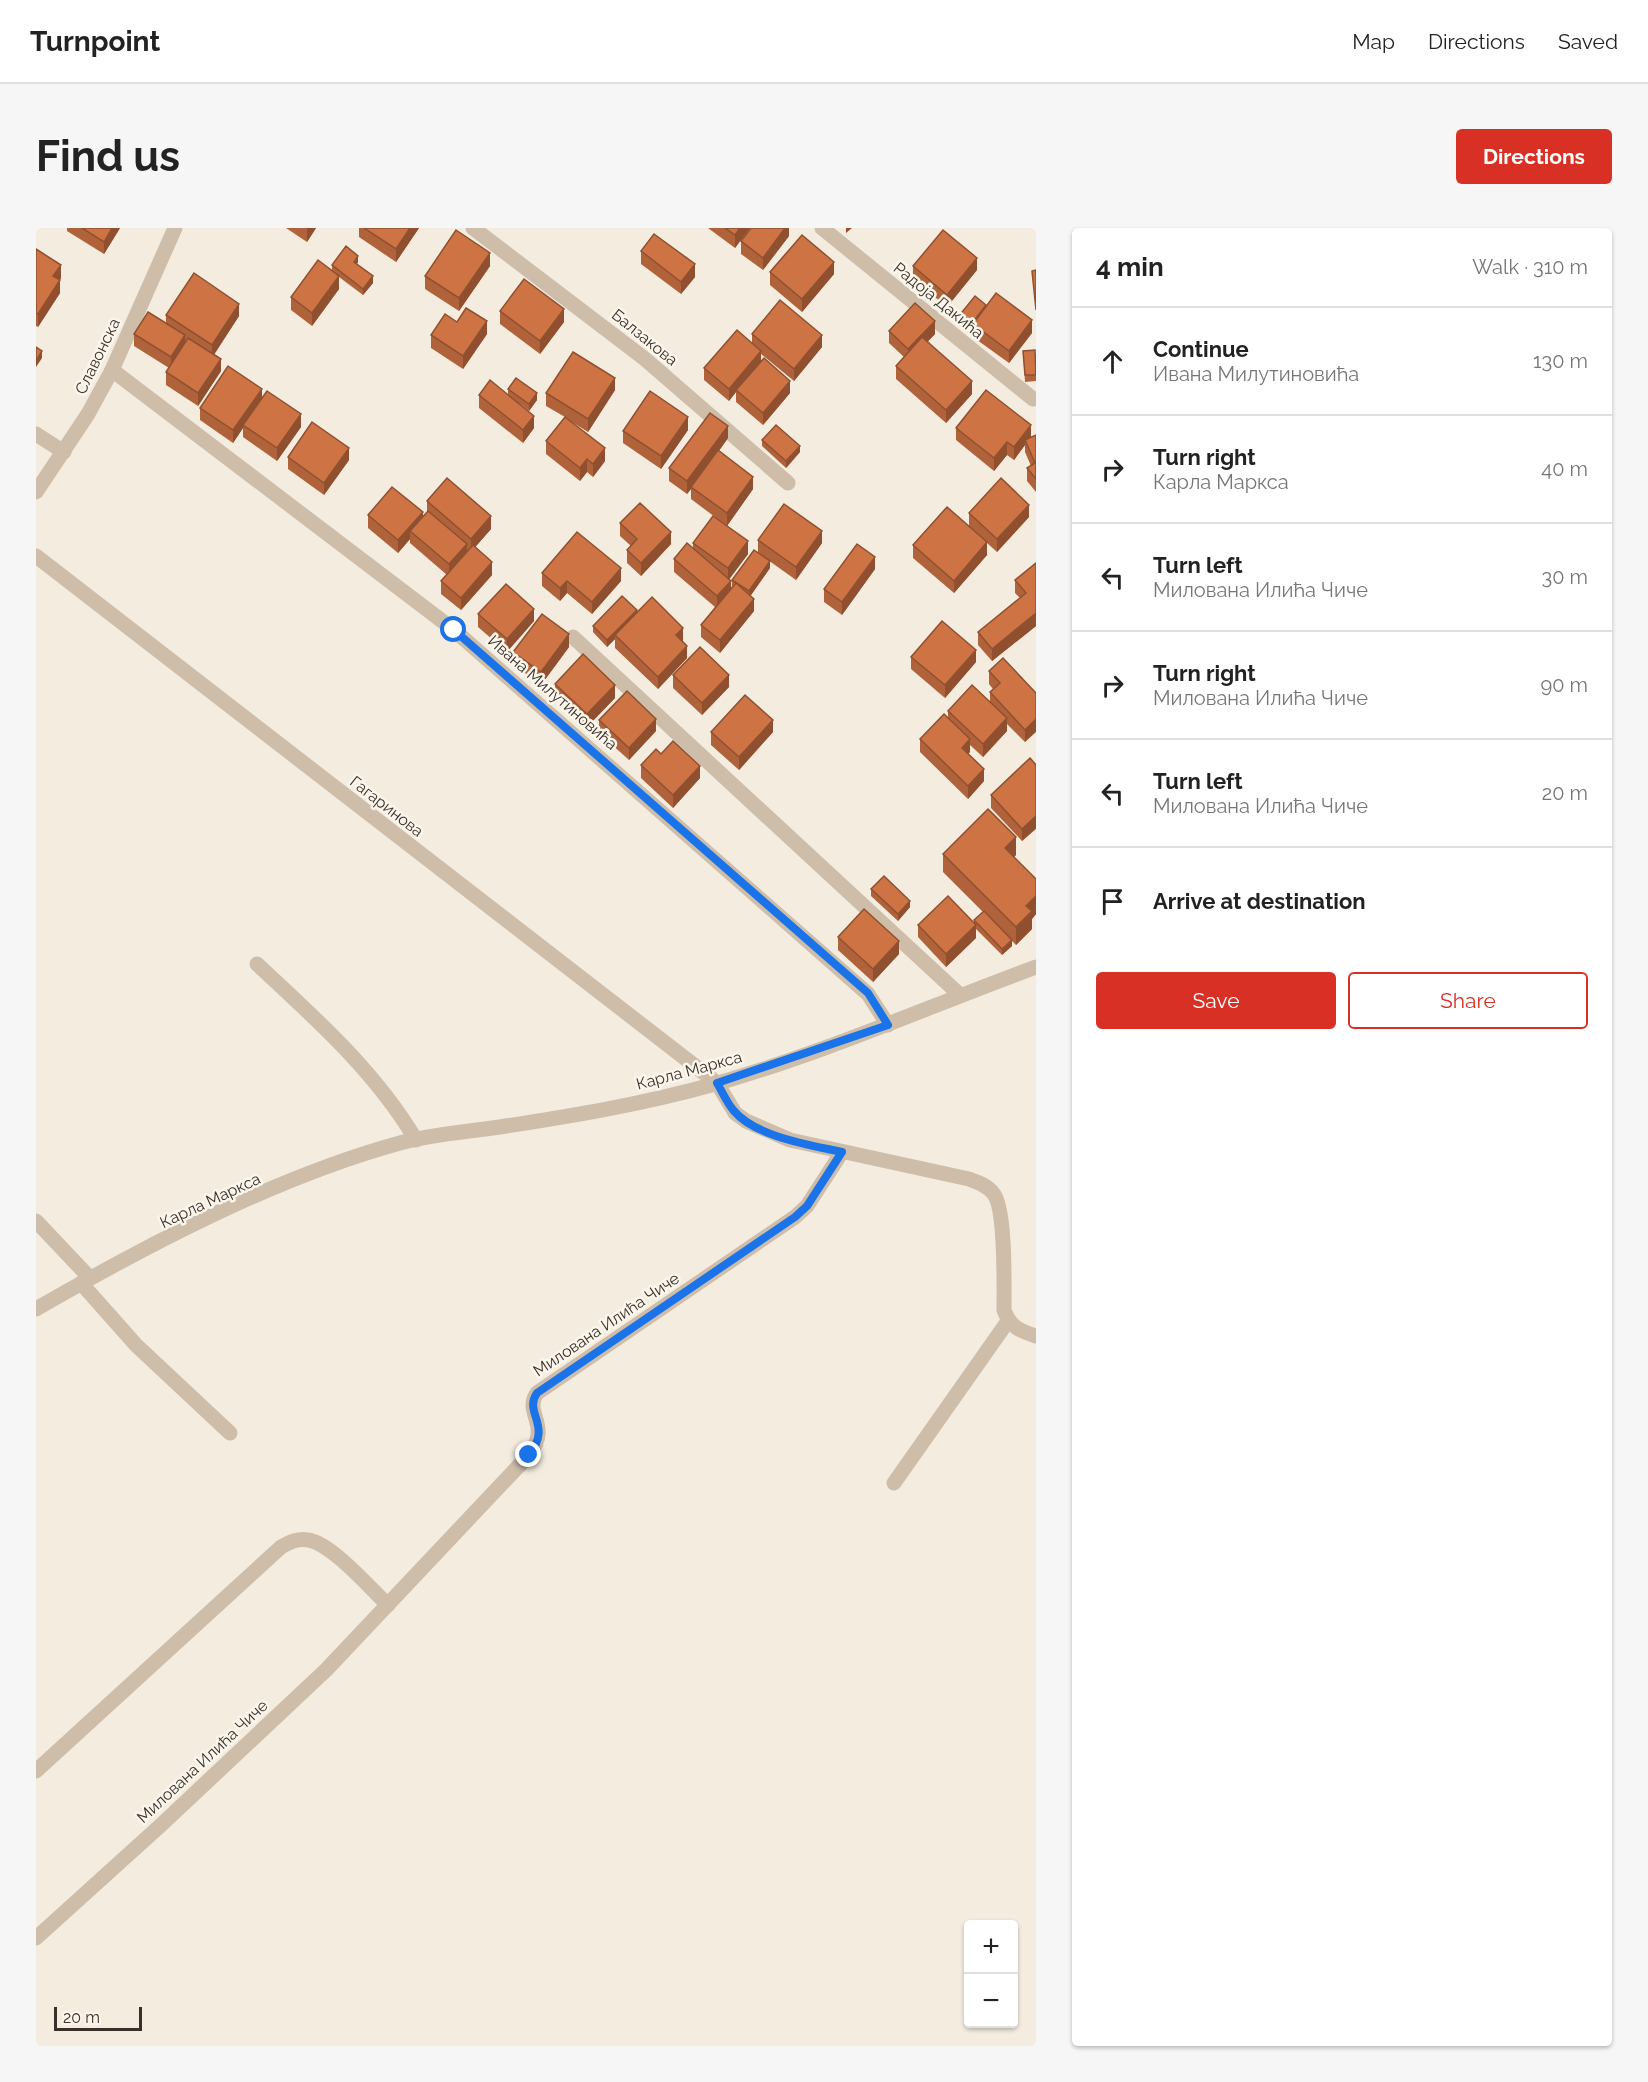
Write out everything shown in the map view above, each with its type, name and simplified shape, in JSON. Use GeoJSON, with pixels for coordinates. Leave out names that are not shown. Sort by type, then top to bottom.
{"type":"FeatureCollection","features":[{"type":"Feature","properties":{"kind":"street","name":"Славонска"},"geometry":{"type":"LineString","coordinates":[[36,492],[88,414],[112,370],[175,228]]}},
{"type":"Feature","properties":{"kind":"street","name":"Балзакова"},"geometry":{"type":"LineString","coordinates":[[473,228],[645,359],[788,483]]}},
{"type":"Feature","properties":{"kind":"street","name":"Радоја Дакића"},"geometry":{"type":"LineString","coordinates":[[822,228],[1033,399]]}},
{"type":"Feature","properties":{"kind":"street","name":"Ивана Милутиновића"},"geometry":{"type":"LineString","coordinates":[[112,370],[454,630],[868,993],[888,1025]]}},
{"type":"Feature","properties":{"kind":"street"},"geometry":{"type":"LineString","coordinates":[[36,434],[64,452]]}},
{"type":"Feature","properties":{"kind":"street","name":"Гагаринова"},"geometry":{"type":"LineString","coordinates":[[36,556],[717,1083]]}},
{"type":"Feature","properties":{"kind":"street"},"geometry":{"type":"LineString","coordinates":[[573,637],[960,995]]}},
{"type":"Feature","properties":{"kind":"street"},"geometry":{"type":"LineString","coordinates":[[257,964],[328,1029],[396,1105],[416,1140]]}},
{"type":"Feature","properties":{"kind":"street","name":"Карла Маркса"},"geometry":{"type":"LineString","coordinates":[[36,1309],[86,1281],[224,1212],[310,1173],[402,1142],[610,1110],[717,1083],[888,1025],[1036,967]]}},
{"type":"Feature","properties":{"kind":"street"},"geometry":{"type":"LineString","coordinates":[[717,1083],[735,1113],[746,1121],[790,1140],[969,1179],[994,1193],[1000,1210],[1004,1310],[1008,1321],[1017,1330],[1036,1336]]}},
{"type":"Feature","properties":{"kind":"street","name":"Милована Илића Чиче"},"geometry":{"type":"LineString","coordinates":[[36,1938],[309,1686],[534,1449],[540,1433],[532,1406],[532,1400],[537,1393],[795,1217],[807,1206],[842,1152]]}},
{"type":"Feature","properties":{"kind":"street"},"geometry":{"type":"LineString","coordinates":[[36,1221],[136,1345],[230,1433]]}},
{"type":"Feature","properties":{"kind":"street"},"geometry":{"type":"LineString","coordinates":[[894,1483],[1008,1321]]}},
{"type":"Feature","properties":{"kind":"street"},"geometry":{"type":"LineString","coordinates":[[36,1771],[281,1547],[295,1540],[309,1540],[324,1546],[388,1605]]}},
{"type":"Feature","properties":{"kind":"building"},"geometry":{"type":"Polygon","coordinates":[[[82,228],[112,228],[104,242],[82,228]]]}},
{"type":"Feature","properties":{"kind":"building"},"geometry":{"type":"Polygon","coordinates":[[[364,228],[410,228],[396,249],[364,228]]]}},
{"type":"Feature","properties":{"kind":"building"},"geometry":{"type":"Polygon","coordinates":[[[725,228],[740,228],[735,235],[725,228]]]}},
{"type":"Feature","properties":{"kind":"building"},"geometry":{"type":"Polygon","coordinates":[[[751,228],[785,228],[763,258],[741,241],[751,228]]]}},
{"type":"Feature","properties":{"kind":"building"},"geometry":{"type":"Polygon","coordinates":[[[456,230],[490,253],[459,298],[425,276],[456,230]]]}},
{"type":"Feature","properties":{"kind":"building"},"geometry":{"type":"Polygon","coordinates":[[[943,230],[977,258],[947,295],[913,266],[943,230]]]}},
{"type":"Feature","properties":{"kind":"building"},"geometry":{"type":"Polygon","coordinates":[[[654,234],[695,264],[681,282],[641,251],[654,234]]]}},
{"type":"Feature","properties":{"kind":"building"},"geometry":{"type":"Polygon","coordinates":[[[802,235],[834,262],[802,299],[770,272],[802,235]]]}},
{"type":"Feature","properties":{"kind":"building"},"geometry":{"type":"Polygon","coordinates":[[[346,246],[358,256],[354,262],[373,276],[363,289],[332,265],[346,246]]]}},
{"type":"Feature","properties":{"kind":"building"},"geometry":{"type":"Polygon","coordinates":[[[36,249],[61,265],[53,276],[60,280],[38,314],[36,313],[36,249]]]}},
{"type":"Feature","properties":{"kind":"building"},"geometry":{"type":"Polygon","coordinates":[[[318,260],[339,276],[312,313],[291,297],[318,260]]]}},
{"type":"Feature","properties":{"kind":"building"},"geometry":{"type":"Polygon","coordinates":[[[1036,270],[1036,310],[1032,271],[1036,270]]]}},
{"type":"Feature","properties":{"kind":"building"},"geometry":{"type":"Polygon","coordinates":[[[194,273],[239,304],[212,345],[166,315],[194,273]]]}},
{"type":"Feature","properties":{"kind":"building"},"geometry":{"type":"Polygon","coordinates":[[[524,279],[564,309],[540,341],[500,311],[524,279]]]}},
{"type":"Feature","properties":{"kind":"building"},"geometry":{"type":"Polygon","coordinates":[[[996,293],[1032,320],[1009,351],[973,324],[996,293]]]}},
{"type":"Feature","properties":{"kind":"building"},"geometry":{"type":"Polygon","coordinates":[[[975,296],[986,305],[970,326],[958,317],[975,296]]]}},
{"type":"Feature","properties":{"kind":"building"},"geometry":{"type":"Polygon","coordinates":[[[780,300],[822,335],[794,369],[752,334],[780,300]]]}},
{"type":"Feature","properties":{"kind":"building"},"geometry":{"type":"Polygon","coordinates":[[[915,303],[935,321],[908,349],[889,331],[915,303]]]}},
{"type":"Feature","properties":{"kind":"building"},"geometry":{"type":"Polygon","coordinates":[[[466,308],[487,321],[463,356],[431,335],[445,314],[457,322],[466,308]]]}},
{"type":"Feature","properties":{"kind":"building"},"geometry":{"type":"Polygon","coordinates":[[[148,312],[185,335],[171,357],[134,334],[148,312]]]}},
{"type":"Feature","properties":{"kind":"building"},"geometry":{"type":"Polygon","coordinates":[[[737,330],[761,351],[729,389],[704,368],[737,330]]]}},
{"type":"Feature","properties":{"kind":"building"},"geometry":{"type":"Polygon","coordinates":[[[922,337],[972,381],[946,410],[896,366],[922,337]]]}},
{"type":"Feature","properties":{"kind":"building"},"geometry":{"type":"Polygon","coordinates":[[[188,338],[221,359],[198,393],[166,372],[188,338]]]}},
{"type":"Feature","properties":{"kind":"building"},"geometry":{"type":"Polygon","coordinates":[[[36,347],[42,351],[36,361],[36,347]]]}},
{"type":"Feature","properties":{"kind":"building"},"geometry":{"type":"Polygon","coordinates":[[[1035,350],[1036,375],[1025,375],[1023,351],[1035,350]]]}},
{"type":"Feature","properties":{"kind":"building"},"geometry":{"type":"Polygon","coordinates":[[[573,352],[615,378],[588,419],[546,393],[573,352]]]}},
{"type":"Feature","properties":{"kind":"building"},"geometry":{"type":"Polygon","coordinates":[[[764,358],[790,381],[763,413],[736,390],[764,358]]]}},
{"type":"Feature","properties":{"kind":"building"},"geometry":{"type":"Polygon","coordinates":[[[228,366],[262,389],[233,430],[200,408],[228,366]]]}},
{"type":"Feature","properties":{"kind":"building"},"geometry":{"type":"Polygon","coordinates":[[[516,378],[537,393],[529,404],[508,389],[516,378]]]}},
{"type":"Feature","properties":{"kind":"building"},"geometry":{"type":"Polygon","coordinates":[[[490,380],[534,416],[523,430],[479,395],[490,380]]]}},
{"type":"Feature","properties":{"kind":"building"},"geometry":{"type":"Polygon","coordinates":[[[986,390],[1031,425],[1014,447],[1007,442],[994,458],[956,428],[986,390]]]}},
{"type":"Feature","properties":{"kind":"building"},"geometry":{"type":"Polygon","coordinates":[[[267,391],[301,414],[277,448],[243,425],[267,391]]]}},
{"type":"Feature","properties":{"kind":"building"},"geometry":{"type":"Polygon","coordinates":[[[650,391],[688,417],[661,456],[623,431],[650,391]]]}},
{"type":"Feature","properties":{"kind":"building"},"geometry":{"type":"Polygon","coordinates":[[[710,413],[728,426],[687,481],[669,468],[710,413]]]}},
{"type":"Feature","properties":{"kind":"building"},"geometry":{"type":"Polygon","coordinates":[[[565,417],[605,448],[593,464],[587,459],[580,468],[546,441],[565,417]]]}},
{"type":"Feature","properties":{"kind":"building"},"geometry":{"type":"Polygon","coordinates":[[[312,422],[349,448],[324,483],[288,457],[312,422]]]}},
{"type":"Feature","properties":{"kind":"building"},"geometry":{"type":"Polygon","coordinates":[[[776,425],[800,446],[786,461],[762,440],[776,425]]]}},
{"type":"Feature","properties":{"kind":"building"},"geometry":{"type":"Polygon","coordinates":[[[1036,435],[1036,479],[1027,468],[1035,463],[1025,440],[1036,435]]]}},
{"type":"Feature","properties":{"kind":"building"},"geometry":{"type":"Polygon","coordinates":[[[718,450],[753,477],[727,513],[691,487],[718,450]]]}},
{"type":"Feature","properties":{"kind":"building"},"geometry":{"type":"Polygon","coordinates":[[[447,478],[491,516],[471,539],[427,501],[447,478]]]}},
{"type":"Feature","properties":{"kind":"building"},"geometry":{"type":"Polygon","coordinates":[[[1001,478],[1029,505],[997,539],[969,513],[1001,478]]]}},
{"type":"Feature","properties":{"kind":"building"},"geometry":{"type":"Polygon","coordinates":[[[392,487],[423,512],[398,540],[368,515],[392,487]]]}},
{"type":"Feature","properties":{"kind":"building"},"geometry":{"type":"Polygon","coordinates":[[[640,503],[671,532],[641,563],[627,550],[637,539],[620,523],[640,503]]]}},
{"type":"Feature","properties":{"kind":"building"},"geometry":{"type":"Polygon","coordinates":[[[784,504],[822,531],[796,567],[758,540],[784,504]]]}},
{"type":"Feature","properties":{"kind":"building"},"geometry":{"type":"Polygon","coordinates":[[[947,507],[987,542],[954,581],[913,545],[947,507]]]}},
{"type":"Feature","properties":{"kind":"building"},"geometry":{"type":"Polygon","coordinates":[[[428,511],[467,544],[449,564],[410,531],[428,511]]]}},
{"type":"Feature","properties":{"kind":"building"},"geometry":{"type":"Polygon","coordinates":[[[713,516],[748,541],[728,568],[693,543],[713,516]]]}},
{"type":"Feature","properties":{"kind":"building"},"geometry":{"type":"Polygon","coordinates":[[[577,532],[621,568],[592,602],[567,581],[560,588],[542,573],[577,532]]]}},
{"type":"Feature","properties":{"kind":"building"},"geometry":{"type":"Polygon","coordinates":[[[687,543],[731,581],[717,596],[674,559],[687,543]]]}},
{"type":"Feature","properties":{"kind":"building"},"geometry":{"type":"Polygon","coordinates":[[[857,544],[875,557],[842,602],[824,589],[857,544]]]}},
{"type":"Feature","properties":{"kind":"building"},"geometry":{"type":"Polygon","coordinates":[[[473,545],[492,562],[461,598],[441,581],[473,545]]]}},
{"type":"Feature","properties":{"kind":"building"},"geometry":{"type":"Polygon","coordinates":[[[754,550],[770,561],[749,591],[732,580],[754,550]]]}},
{"type":"Feature","properties":{"kind":"building"},"geometry":{"type":"Polygon","coordinates":[[[1036,563],[1036,613],[992,649],[978,632],[1026,593],[1015,580],[1036,563]]]}},
{"type":"Feature","properties":{"kind":"building"},"geometry":{"type":"Polygon","coordinates":[[[736,583],[754,599],[720,640],[701,625],[736,583]]]}},
{"type":"Feature","properties":{"kind":"building"},"geometry":{"type":"Polygon","coordinates":[[[506,584],[534,609],[507,639],[478,614],[506,584]]]}},
{"type":"Feature","properties":{"kind":"building"},"geometry":{"type":"Polygon","coordinates":[[[622,596],[637,610],[607,640],[593,626],[622,596]]]}},
{"type":"Feature","properties":{"kind":"building"},"geometry":{"type":"Polygon","coordinates":[[[652,597],[683,628],[676,635],[687,646],[658,677],[615,635],[652,597]]]}},
{"type":"Feature","properties":{"kind":"building"},"geometry":{"type":"Polygon","coordinates":[[[542,614],[569,634],[541,672],[513,652],[542,614]]]}},
{"type":"Feature","properties":{"kind":"building"},"geometry":{"type":"Polygon","coordinates":[[[942,621],[976,650],[945,685],[911,657],[942,621]]]}},
{"type":"Feature","properties":{"kind":"building"},"geometry":{"type":"Polygon","coordinates":[[[700,647],[729,675],[702,703],[673,675],[700,647]]]}},
{"type":"Feature","properties":{"kind":"building"},"geometry":{"type":"Polygon","coordinates":[[[583,654],[615,685],[587,714],[555,684],[583,654]]]}},
{"type":"Feature","properties":{"kind":"building"},"geometry":{"type":"Polygon","coordinates":[[[1003,658],[1036,693],[1036,719],[1025,730],[990,692],[1000,683],[989,671],[1003,658]]]}},
{"type":"Feature","properties":{"kind":"building"},"geometry":{"type":"Polygon","coordinates":[[[972,685],[1007,718],[983,744],[948,711],[972,685]]]}},
{"type":"Feature","properties":{"kind":"building"},"geometry":{"type":"Polygon","coordinates":[[[627,691],[656,719],[629,748],[599,720],[627,691]]]}},
{"type":"Feature","properties":{"kind":"building"},"geometry":{"type":"Polygon","coordinates":[[[745,695],[773,720],[739,757],[711,732],[745,695]]]}},
{"type":"Feature","properties":{"kind":"building"},"geometry":{"type":"Polygon","coordinates":[[[944,714],[970,739],[962,748],[984,769],[968,786],[920,739],[944,714]]]}},
{"type":"Feature","properties":{"kind":"building"},"geometry":{"type":"Polygon","coordinates":[[[673,741],[700,766],[673,795],[641,765],[656,749],[661,754],[673,741]]]}},
{"type":"Feature","properties":{"kind":"building"},"geometry":{"type":"Polygon","coordinates":[[[1030,758],[1036,765],[1036,816],[1022,829],[991,795],[1030,758]]]}},
{"type":"Feature","properties":{"kind":"building"},"geometry":{"type":"Polygon","coordinates":[[[988,809],[1016,837],[1005,848],[1036,879],[1036,896],[1026,906],[1032,911],[1016,927],[943,854],[988,809]]]}},
{"type":"Feature","properties":{"kind":"building"},"geometry":{"type":"Polygon","coordinates":[[[884,876],[910,901],[898,914],[871,889],[884,876]]]}},
{"type":"Feature","properties":{"kind":"building"},"geometry":{"type":"Polygon","coordinates":[[[948,896],[976,925],[946,954],[918,925],[948,896]]]}},
{"type":"Feature","properties":{"kind":"building"},"geometry":{"type":"Polygon","coordinates":[[[864,909],[899,941],[873,969],[838,937],[864,909]]]}},
{"type":"Feature","properties":{"kind":"building"},"geometry":{"type":"Polygon","coordinates":[[[984,911],[1012,940],[1002,949],[974,920],[984,911]]]}},
{"type":"Feature","properties":{"kind":"route"},"geometry":{"type":"LineString","coordinates":[[454,630],[868,993],[888,1025],[717,1083],[735,1113],[746,1121],[790,1140],[842,1152],[807,1206],[795,1217],[537,1393],[532,1400],[532,1406],[540,1433],[538,1443],[529,1455]]}}]}
